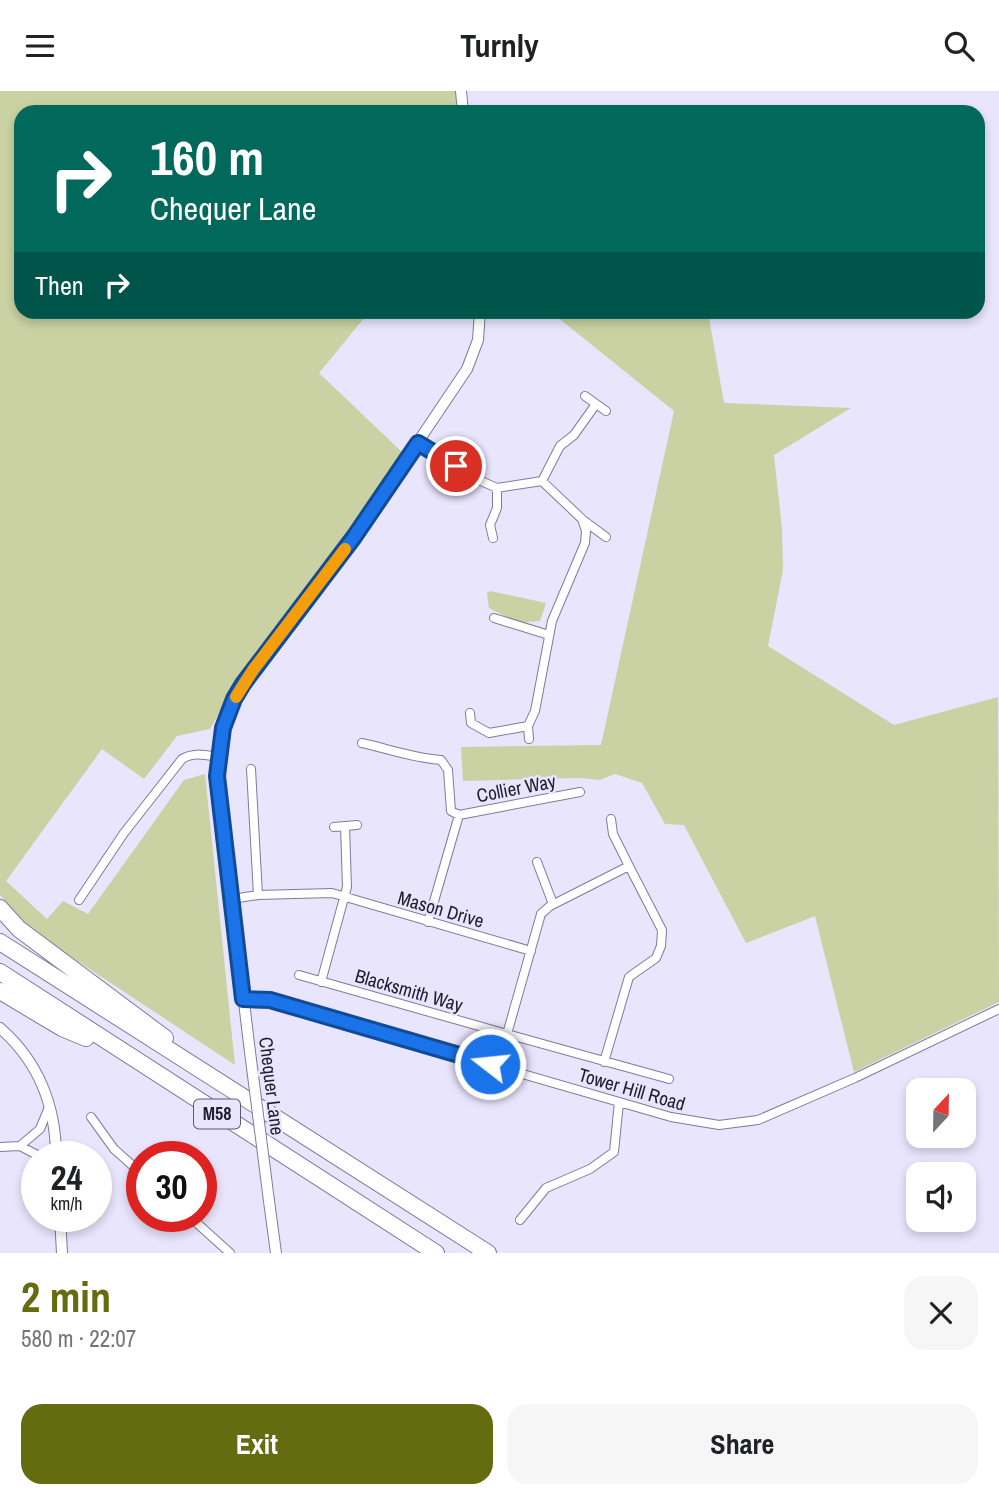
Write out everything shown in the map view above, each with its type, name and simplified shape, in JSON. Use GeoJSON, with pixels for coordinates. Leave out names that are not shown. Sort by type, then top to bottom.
{"type":"FeatureCollection","features":[{"type":"Feature","properties":{"kind":"highway","name":"M58"},"geometry":{"type":"LineString","coordinates":[[0,908],[19,929],[148,1023],[210,1076]]}},
{"type":"Feature","properties":{"kind":"highway","name":"M58"},"geometry":{"type":"LineString","coordinates":[[0,942],[488,1253]]}},
{"type":"Feature","properties":{"kind":"highway","name":"M58"},"geometry":{"type":"LineString","coordinates":[[0,972],[436,1253]]}},
{"type":"Feature","properties":{"kind":"highway"},"geometry":{"type":"LineString","coordinates":[[0,991],[62,1028],[127,1056]]}},
{"type":"Feature","properties":{"kind":"street","name":"Chequer Lane"},"geometry":{"type":"LineString","coordinates":[[276,1253],[218,786],[218,757],[223,728],[243,684],[354,537],[471,362],[478,340],[479,319]]}},
{"type":"Feature","properties":{"kind":"street"},"geometry":{"type":"LineString","coordinates":[[585,396],[606,411]]}},
{"type":"Feature","properties":{"kind":"street"},"geometry":{"type":"LineString","coordinates":[[542,481],[560,446],[574,435],[596,404]]}},
{"type":"Feature","properties":{"kind":"street"},"geometry":{"type":"LineString","coordinates":[[418,443],[474,478],[497,488],[542,481]]}},
{"type":"Feature","properties":{"kind":"street"},"geometry":{"type":"LineString","coordinates":[[542,481],[582,519],[606,537]]}},
{"type":"Feature","properties":{"kind":"street"},"geometry":{"type":"LineString","coordinates":[[493,538],[490,525],[497,508],[497,488]]}},
{"type":"Feature","properties":{"kind":"street"},"geometry":{"type":"LineString","coordinates":[[529,739],[528,726],[535,711],[549,635],[560,599],[585,543],[586,531],[582,519]]}},
{"type":"Feature","properties":{"kind":"street"},"geometry":{"type":"LineString","coordinates":[[494,618],[549,635]]}},
{"type":"Feature","properties":{"kind":"street"},"geometry":{"type":"LineString","coordinates":[[470,713],[471,723],[489,733],[528,726]]}},
{"type":"Feature","properties":{"kind":"street","name":"Collier Way"},"geometry":{"type":"LineString","coordinates":[[362,743],[414,758],[441,760],[448,770],[451,811],[459,815],[580,792]]}},
{"type":"Feature","properties":{"kind":"street"},"geometry":{"type":"LineString","coordinates":[[79,900],[124,833],[182,759],[200,754],[218,757]]}},
{"type":"Feature","properties":{"kind":"street"},"geometry":{"type":"LineString","coordinates":[[251,769],[258,895]]}},
{"type":"Feature","properties":{"kind":"street","name":"Collier Way"},"geometry":{"type":"LineString","coordinates":[[428,922],[459,815]]}},
{"type":"Feature","properties":{"kind":"street"},"geometry":{"type":"LineString","coordinates":[[604,1062],[629,977],[656,958],[662,939],[662,930],[613,834],[611,819]]}},
{"type":"Feature","properties":{"kind":"street"},"geometry":{"type":"LineString","coordinates":[[334,827],[357,825]]}},
{"type":"Feature","properties":{"kind":"street"},"geometry":{"type":"LineString","coordinates":[[321,982],[345,897],[348,877],[345,826]]}},
{"type":"Feature","properties":{"kind":"street"},"geometry":{"type":"LineString","coordinates":[[537,862],[553,904]]}},
{"type":"Feature","properties":{"kind":"street"},"geometry":{"type":"LineString","coordinates":[[629,866],[553,904],[541,914],[507,1034],[669,1079]]}},
{"type":"Feature","properties":{"kind":"street","name":"Mason Drive"},"geometry":{"type":"LineString","coordinates":[[232,899],[318,892],[345,897],[531,951]]}},
{"type":"Feature","properties":{"kind":"street","name":"Blacksmith Way"},"geometry":{"type":"LineString","coordinates":[[299,975],[507,1034]]}},
{"type":"Feature","properties":{"kind":"street","name":"Tower Hill Road"},"geometry":{"type":"LineString","coordinates":[[243,999],[270,1000],[694,1122],[730,1124],[758,1120],[855,1078],[999,1009]]}},
{"type":"Feature","properties":{"kind":"street"},"geometry":{"type":"LineString","coordinates":[[0,1028],[30,1062],[50,1104],[54,1141]]}},
{"type":"Feature","properties":{"kind":"street"},"geometry":{"type":"LineString","coordinates":[[520,1220],[546,1188],[590,1169],[614,1152],[619,1102]]}},
{"type":"Feature","properties":{"kind":"street"},"geometry":{"type":"LineString","coordinates":[[0,1147],[20,1146],[40,1129],[50,1104]]}},
{"type":"Feature","properties":{"kind":"street"},"geometry":{"type":"LineString","coordinates":[[91,1117],[114,1149],[126,1160]]}},
{"type":"Feature","properties":{"kind":"street"},"geometry":{"type":"LineString","coordinates":[[61,1232],[62,1253]]}},
{"type":"Feature","properties":{"kind":"street"},"geometry":{"type":"LineString","coordinates":[[207,1232],[230,1253]]}},
{"type":"Feature","properties":{"kind":"green space"},"geometry":{"type":"Polygon","coordinates":[[[0,91],[461,91],[462,105],[14,105],[14,319],[363,319],[319,373],[403,453],[348,533],[243,672],[210,729],[177,736],[144,779],[102,749],[6,881],[47,919],[63,901],[88,914],[184,780],[205,774],[235,1065],[35,933],[0,895],[0,91]]]}},
{"type":"Feature","properties":{"kind":"green space"},"geometry":{"type":"Polygon","coordinates":[[[560,319],[709,319],[724,403],[851,408],[774,455],[782,529],[783,570],[768,646],[894,725],[998,697],[999,1002],[854,1072],[815,916],[746,943],[684,825],[665,824],[642,783],[615,774],[600,780],[581,778],[463,781],[461,747],[601,745],[674,411],[560,319]]]}},
{"type":"Feature","properties":{"kind":"green space"},"geometry":{"type":"Polygon","coordinates":[[[490,591],[546,603],[540,621],[525,624],[489,608],[487,593],[490,591]]]}},
{"type":"Feature","properties":{"kind":"slow traffic"},"geometry":{"type":"LineString","coordinates":[[236,697],[253,670],[345,549]]}},
{"type":"Feature","properties":{"kind":"route"},"geometry":{"type":"LineString","coordinates":[[456,466],[418,443],[354,537],[243,684],[223,728],[217,776],[243,999],[270,1000],[490,1064]]}}]}
